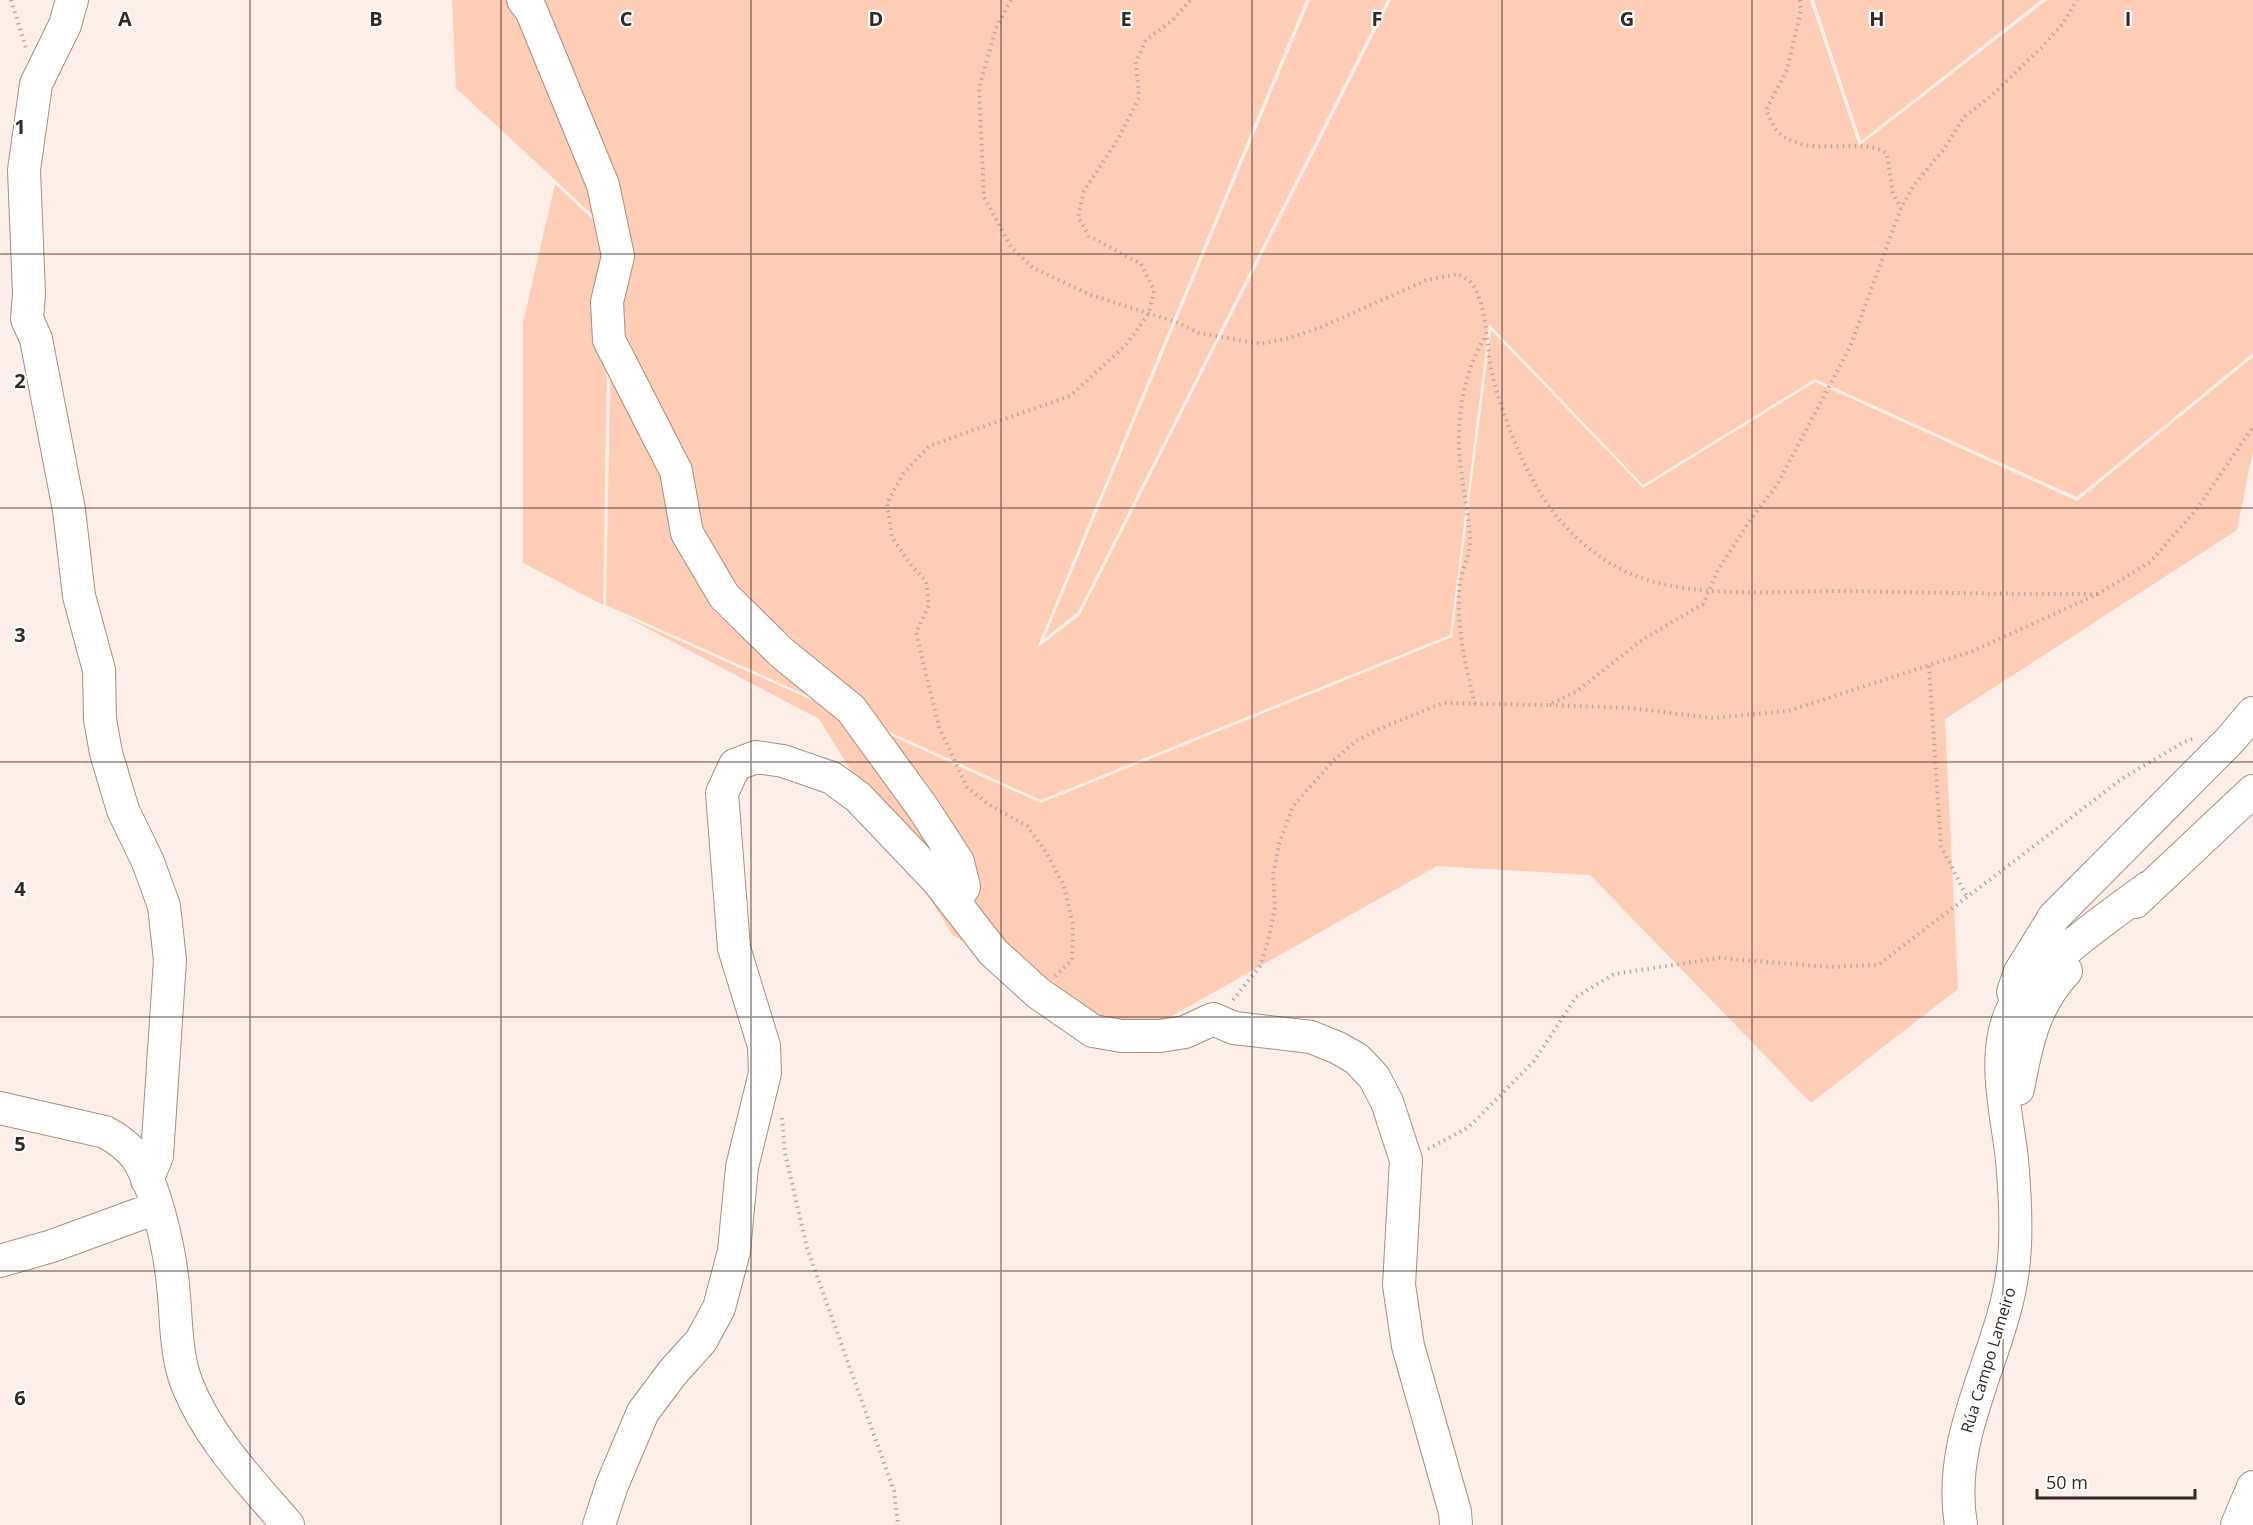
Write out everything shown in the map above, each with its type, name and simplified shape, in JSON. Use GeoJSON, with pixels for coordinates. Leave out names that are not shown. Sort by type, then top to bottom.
{"type":"FeatureCollection","features":[{"type":"Feature","properties":{"kind":"street"},"geometry":{"type":"LineString","coordinates":[[72,0],[64,25],[36,84],[24,170],[29,294],[13,320],[36,339],[69,510],[79,596],[99,670],[100,718],[106,753],[123,810],[148,862],[164,906],[171,960],[157,1156],[152,1194]]}},
{"type":"Feature","properties":{"kind":"street"},"geometry":{"type":"LineString","coordinates":[[523,0],[531,10],[603,185],[618,256],[607,302],[609,340],[676,471],[687,533],[724,596],[782,653],[851,709],[885,754],[958,862],[964,887],[954,902]]}},
{"type":"Feature","properties":{"kind":"street"},"geometry":{"type":"LineString","coordinates":[[2011,1159],[2003,1099],[2004,1043],[2041,974],[2068,913],[2094,875],[2230,740],[2253,713]]}},
{"type":"Feature","properties":{"kind":"street"},"geometry":{"type":"LineString","coordinates":[[599,1525],[643,1412],[673,1372],[701,1341],[719,1308],[728,1285],[734,1251],[742,1167],[765,1073],[764,1047],[734,948],[722,793],[735,765],[756,757],[783,761],[832,778],[858,797],[954,902],[993,952],[1038,993],[1094,1031],[1122,1036],[1160,1036],[1185,1032],[1213,1019],[1234,1028],[1311,1037],[1357,1059],[1374,1077],[1387,1102],[1406,1160],[1399,1285],[1408,1346],[1455,1512],[1456,1525]]}},
{"type":"Feature","properties":{"kind":"street"},"geometry":{"type":"LineString","coordinates":[[2011,1159],[2020,1079],[2041,974],[2149,887],[2253,791]]}},
{"type":"Feature","properties":{"kind":"street"},"geometry":{"type":"LineString","coordinates":[[2041,974],[2069,966],[2116,924],[2149,887]]}},
{"type":"Feature","properties":{"kind":"street"},"geometry":{"type":"LineString","coordinates":[[0,1108],[105,1132],[129,1149],[152,1194],[172,1275],[180,1357],[186,1382],[208,1426],[288,1525]]}},
{"type":"Feature","properties":{"kind":"street","name":"Rúa Campo Lameiro"},"geometry":{"type":"LineString","coordinates":[[1960,1525],[1959,1474],[1968,1420],[2001,1324],[2012,1284],[2016,1227],[2011,1159]]}},
{"type":"Feature","properties":{"kind":"street"},"geometry":{"type":"LineString","coordinates":[[0,1261],[52,1246],[152,1194]]}},
{"type":"Feature","properties":{"kind":"street"},"geometry":{"type":"LineString","coordinates":[[2237,1525],[2253,1487]]}},
{"type":"Feature","properties":{"kind":"path"},"geometry":{"type":"LineString","coordinates":[[11,0],[36,84]]}},
{"type":"Feature","properties":{"kind":"path"},"geometry":{"type":"LineString","coordinates":[[1011,0],[996,28],[979,88],[984,197],[993,219],[1011,247],[1033,268],[1091,295],[1149,313],[1199,333],[1261,344],[1322,327],[1427,280],[1458,274],[1472,283],[1481,307],[1492,373],[1510,430],[1545,504],[1587,547],[1609,563],[1683,588],[1751,593],[1811,591],[2098,594]]}},
{"type":"Feature","properties":{"kind":"path"},"geometry":{"type":"LineString","coordinates":[[1038,993],[1072,960],[1073,925],[1064,886],[1046,852],[1027,826],[988,804],[967,787],[939,727],[916,633],[929,605],[926,581],[910,564],[892,537],[887,503],[903,474],[929,446],[1070,396],[1126,345],[1149,313],[1154,290],[1141,264],[1089,236],[1078,218],[1084,191],[1118,139],[1139,98],[1136,62],[1146,40],[1173,20],[1190,0]]}},
{"type":"Feature","properties":{"kind":"path"},"geometry":{"type":"LineString","coordinates":[[1800,0],[1801,10],[1787,70],[1766,110],[1779,133],[1812,148],[1877,146],[1887,154],[1893,194],[1901,208]]}},
{"type":"Feature","properties":{"kind":"path"},"geometry":{"type":"LineString","coordinates":[[1549,705],[1577,691],[1642,640],[1703,604],[1708,590],[1750,519],[1777,484],[1845,357],[1876,282],[1901,208],[1914,185],[1944,150],[1964,117],[1992,95],[2035,54],[2064,22],[2077,0]]}},
{"type":"Feature","properties":{"kind":"path"},"geometry":{"type":"LineString","coordinates":[[1474,704],[1458,621],[1459,587],[1470,547],[1469,520],[1459,445],[1465,389],[1475,351],[1486,336]]}},
{"type":"Feature","properties":{"kind":"path"},"geometry":{"type":"LineString","coordinates":[[1213,1019],[1236,997],[1260,966],[1275,908],[1273,876],[1279,844],[1293,806],[1310,785],[1356,741],[1381,728],[1443,703],[1630,708],[1713,718],[1788,711],[1929,666],[2021,630],[2098,594],[2150,562],[2196,510],[2253,427]]}},
{"type":"Feature","properties":{"kind":"path"},"geometry":{"type":"LineString","coordinates":[[1929,666],[1941,846],[1967,897]]}},
{"type":"Feature","properties":{"kind":"path"},"geometry":{"type":"LineString","coordinates":[[1406,1160],[1469,1127],[1534,1061],[1576,997],[1614,974],[1719,958],[1830,967],[1878,965],[2123,778],[2184,742],[2204,735]]}},
{"type":"Feature","properties":{"kind":"path"},"geometry":{"type":"LineString","coordinates":[[782,1111],[785,1153],[807,1248],[894,1491],[898,1525]]}},
{"type":"Feature","properties":{"kind":"shaded area"},"geometry":{"type":"Polygon","coordinates":[[[452,0],[1306,0],[1037,648],[1080,615],[1391,0],[1810,0],[1859,146],[2047,0],[2253,0],[2253,353],[2077,497],[1815,379],[1643,485],[1489,324],[1450,635],[1041,800],[606,605],[613,234],[456,88],[452,0]]]}},
{"type":"Feature","properties":{"kind":"shaded area"},"geometry":{"type":"Polygon","coordinates":[[[1310,0],[1387,0],[1078,612],[1044,639],[1310,0]]]}},
{"type":"Feature","properties":{"kind":"shaded area"},"geometry":{"type":"Polygon","coordinates":[[[1814,0],[2041,0],[1861,141],[1814,0]]]}},
{"type":"Feature","properties":{"kind":"shaded area"},"geometry":{"type":"Polygon","coordinates":[[[555,184],[609,235],[603,605],[523,563],[523,323],[555,184]]]}},
{"type":"Feature","properties":{"kind":"shaded area"},"geometry":{"type":"Polygon","coordinates":[[[1491,330],[1643,488],[1815,382],[2077,501],[2253,357],[2253,450],[2237,530],[1945,719],[1958,989],[1811,1103],[1590,875],[1437,866],[1117,1047],[952,934],[819,719],[622,615],[1041,803],[1452,637],[1491,330]]]}}]}
